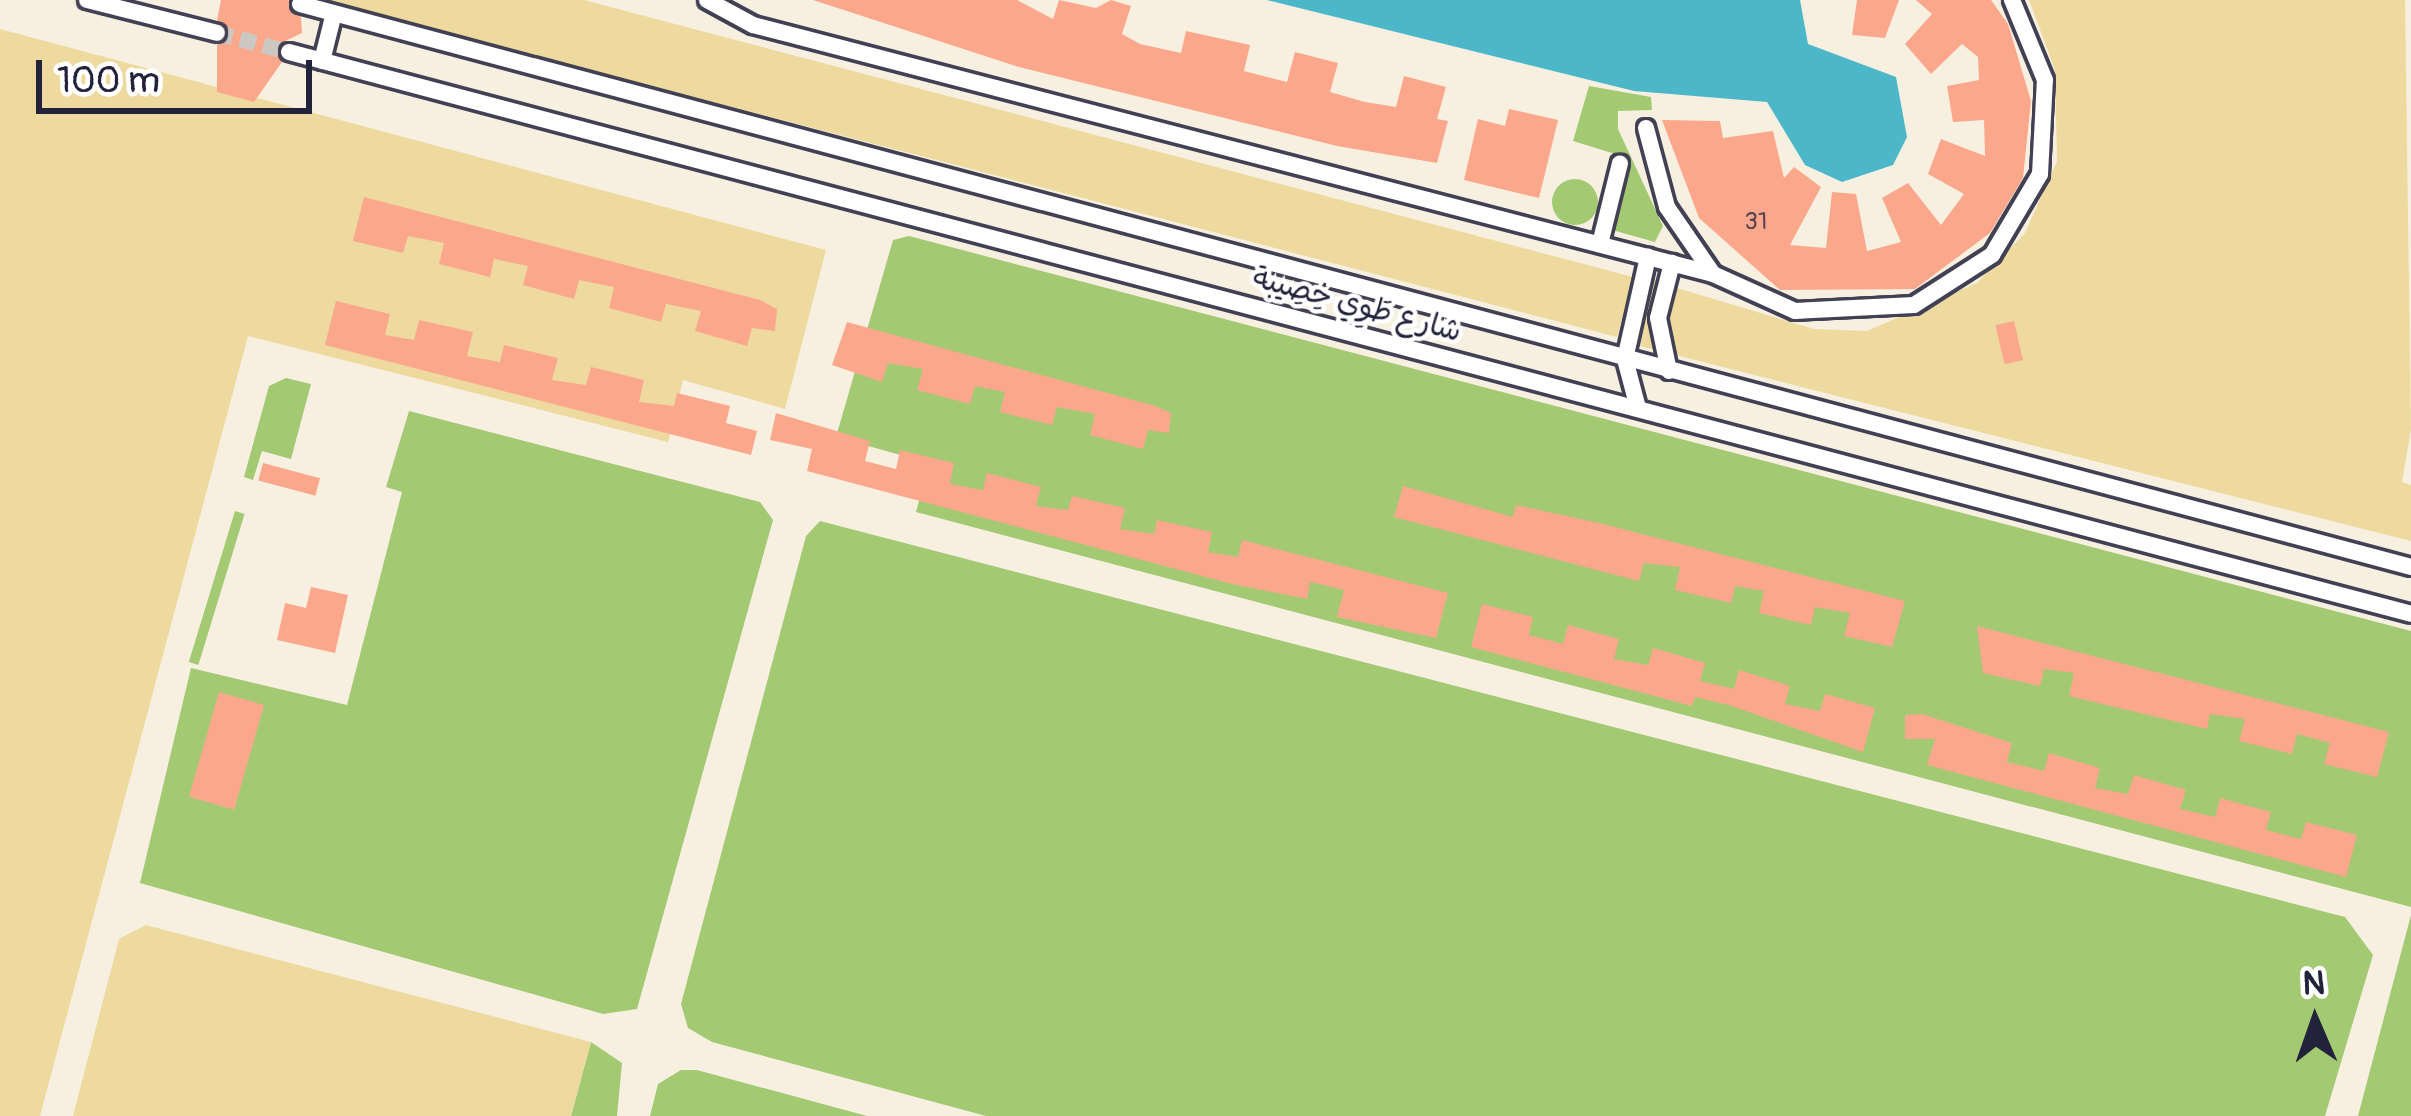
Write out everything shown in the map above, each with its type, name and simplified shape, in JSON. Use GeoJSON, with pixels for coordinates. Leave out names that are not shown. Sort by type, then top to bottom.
{"type":"FeatureCollection","features":[{"type":"Feature","properties":{"kind":"street"},"geometry":{"type":"LineString","coordinates":[[87,0],[217,33]]}},
{"type":"Feature","properties":{"kind":"street"},"geometry":{"type":"LineString","coordinates":[[707,0],[753,25],[1713,274],[1780,307],[1855,316],[1942,293],[1992,255],[2028,203],[2046,143],[2045,80],[2012,0]]}},
{"type":"Feature","properties":{"kind":"street","name":"شارع طَوِي خِصِيبة"},"geometry":{"type":"LineString","coordinates":[[300,4],[2411,567]]}},
{"type":"Feature","properties":{"kind":"street"},"geometry":{"type":"LineString","coordinates":[[322,61],[334,13]]}},
{"type":"Feature","properties":{"kind":"street","name":"شارع طَوِي خِصِيبة"},"geometry":{"type":"LineString","coordinates":[[289,52],[2411,614]]}},
{"type":"Feature","properties":{"kind":"street"},"geometry":{"type":"LineString","coordinates":[[1646,128],[1666,207],[1713,274]]}},
{"type":"Feature","properties":{"kind":"street"},"geometry":{"type":"LineString","coordinates":[[1600,244],[1620,163]]}},
{"type":"Feature","properties":{"kind":"street"},"geometry":{"type":"LineString","coordinates":[[1638,408],[1625,359],[1648,257]]}},
{"type":"Feature","properties":{"kind":"street"},"geometry":{"type":"LineString","coordinates":[[1669,371],[1658,318],[1672,263]]}},
{"type":"Feature","properties":{"kind":"green space"},"geometry":{"type":"Polygon","coordinates":[[[1589,86],[1651,97],[1652,110],[1618,111],[1618,129],[1663,226],[1655,242],[1612,230],[1628,158],[1573,141],[1589,86]]]}},
{"type":"Feature","properties":{"kind":"green space"},"geometry":{"type":"Polygon","coordinates":[[[1575,179],[1591,186],[1598,202],[1591,218],[1575,225],[1559,218],[1552,202],[1559,186],[1575,179]]]}},
{"type":"Feature","properties":{"kind":"green space"},"geometry":{"type":"Polygon","coordinates":[[[909,236],[2411,631],[2411,907],[916,512],[929,463],[836,437],[893,240],[909,236]]]}},
{"type":"Feature","properties":{"kind":"green space"},"geometry":{"type":"Polygon","coordinates":[[[286,378],[311,384],[291,459],[262,451],[253,480],[244,477],[269,386],[286,378]]]}},
{"type":"Feature","properties":{"kind":"green space"},"geometry":{"type":"Polygon","coordinates":[[[409,411],[760,502],[773,520],[637,1009],[603,1014],[140,883],[191,668],[347,705],[402,492],[386,487],[409,411]]]}},
{"type":"Feature","properties":{"kind":"green space"},"geometry":{"type":"Polygon","coordinates":[[[235,511],[245,514],[198,665],[189,662],[235,511]]]}},
{"type":"Feature","properties":{"kind":"green space"},"geometry":{"type":"Polygon","coordinates":[[[820,521],[2345,917],[2373,955],[2325,1116],[986,1116],[712,1042],[688,1028],[681,1004],[806,536],[820,521]]]}},
{"type":"Feature","properties":{"kind":"green space"},"geometry":{"type":"Polygon","coordinates":[[[2411,915],[2411,1116],[2358,1116],[2411,915]]]}},
{"type":"Feature","properties":{"kind":"green space"},"geometry":{"type":"Polygon","coordinates":[[[591,1042],[622,1063],[617,1116],[571,1116],[591,1042]]]}},
{"type":"Feature","properties":{"kind":"green space"},"geometry":{"type":"Polygon","coordinates":[[[681,1070],[697,1070],[867,1116],[650,1116],[658,1084],[681,1070]]]}},
{"type":"Feature","properties":{"kind":"sand"},"geometry":{"type":"Polygon","coordinates":[[[321,0],[584,0],[1633,277],[1617,337],[321,0]]]}},
{"type":"Feature","properties":{"kind":"sand"},"geometry":{"type":"Polygon","coordinates":[[[2029,0],[2405,0],[2411,429],[2402,482],[2411,485],[2411,541],[1640,346],[1650,280],[1814,329],[1867,331],[1977,283],[2025,233],[2057,161],[2055,70],[2029,0]]]}},
{"type":"Feature","properties":{"kind":"sand"},"geometry":{"type":"Polygon","coordinates":[[[0,29],[826,250],[785,409],[683,380],[668,442],[248,336],[40,1116],[0,1116],[0,29]]]}},
{"type":"Feature","properties":{"kind":"sand"},"geometry":{"type":"Polygon","coordinates":[[[146,925],[591,1042],[571,1116],[73,1116],[119,939],[146,925]]]}},
{"type":"Feature","properties":{"kind":"water"},"geometry":{"type":"Polygon","coordinates":[[[1267,0],[1800,0],[1808,44],[1896,77],[1907,137],[1893,165],[1842,182],[1805,165],[1767,102],[1634,91],[1267,0]]]}},
{"type":"Feature","properties":{"kind":"building"},"geometry":{"type":"Polygon","coordinates":[[[221,0],[288,0],[301,17],[302,33],[279,44],[282,62],[254,102],[217,92],[217,45],[230,35],[217,20],[221,0]]]}},
{"type":"Feature","properties":{"kind":"building"},"geometry":{"type":"Polygon","coordinates":[[[813,0],[1017,0],[1053,19],[1059,0],[1096,8],[1111,0],[1131,6],[1122,34],[1140,44],[1181,53],[1186,31],[1250,45],[1244,71],[1287,82],[1295,52],[1338,63],[1330,92],[1396,107],[1404,76],[1446,87],[1437,119],[1448,121],[1437,163],[1337,146],[1019,67],[813,0]]]}},
{"type":"Feature","properties":{"kind":"building"},"geometry":{"type":"Polygon","coordinates":[[[1857,0],[1899,0],[1885,38],[1852,35],[1857,0]]]}},
{"type":"Feature","properties":{"kind":"building"},"geometry":{"type":"Polygon","coordinates":[[[1916,0],[1991,0],[2008,24],[2031,101],[2023,178],[1990,233],[1915,289],[1780,290],[1699,218],[1662,120],[1720,121],[1723,138],[1773,131],[1784,178],[1794,167],[1821,187],[1790,245],[1826,248],[1832,192],[1856,194],[1867,251],[1901,242],[1882,198],[1908,183],[1941,225],[1964,194],[1928,174],[1941,139],[1985,156],[1984,120],[1953,122],[1947,86],[1979,80],[1978,57],[1962,44],[1931,74],[1905,44],[1932,14],[1916,0]]]}},
{"type":"Feature","properties":{"kind":"building"},"geometry":{"type":"Polygon","coordinates":[[[1509,109],[1558,120],[1539,198],[1464,180],[1478,119],[1505,126],[1509,109]]]}},
{"type":"Feature","properties":{"kind":"building"},"geometry":{"type":"Polygon","coordinates":[[[364,197],[760,300],[777,309],[775,331],[752,328],[747,346],[695,331],[701,311],[666,304],[661,322],[609,308],[614,287],[579,280],[574,299],[523,285],[528,266],[494,259],[490,277],[439,264],[444,243],[408,236],[403,253],[353,241],[364,197]]]}},
{"type":"Feature","properties":{"kind":"building"},"geometry":{"type":"Polygon","coordinates":[[[336,301],[390,314],[385,335],[414,340],[419,320],[473,332],[467,356],[500,362],[504,345],[558,358],[552,380],[586,385],[591,367],[644,380],[639,402],[674,406],[677,393],[730,406],[726,423],[757,431],[751,455],[325,345],[336,301]]]}},
{"type":"Feature","properties":{"kind":"building"},"geometry":{"type":"Polygon","coordinates":[[[2014,321],[2023,360],[2004,364],[1995,325],[2014,321]]]}},
{"type":"Feature","properties":{"kind":"building"},"geometry":{"type":"Polygon","coordinates":[[[847,322],[1155,406],[1171,413],[1169,433],[1148,430],[1143,449],[1090,435],[1095,414],[1057,407],[1052,425],[1000,412],[1005,392],[975,386],[970,404],[917,390],[923,369],[888,363],[882,382],[832,365],[847,322]]]}},
{"type":"Feature","properties":{"kind":"building"},"geometry":{"type":"Polygon","coordinates":[[[776,413],[870,441],[865,461],[896,469],[900,450],[954,463],[950,484],[983,490],[987,473],[1041,487],[1036,506],[1068,510],[1072,496],[1125,508],[1120,529],[1154,534],[1157,520],[1212,532],[1208,552],[1238,557],[1242,540],[1448,593],[1436,638],[1337,617],[1344,590],[1310,582],[1307,599],[1232,584],[807,471],[812,449],[770,440],[776,413]]]}},
{"type":"Feature","properties":{"kind":"building"},"geometry":{"type":"Polygon","coordinates":[[[263,463],[320,478],[315,496],[258,480],[263,463]]]}},
{"type":"Feature","properties":{"kind":"building"},"geometry":{"type":"Polygon","coordinates":[[[1403,486],[1513,517],[1516,505],[1599,523],[1905,601],[1892,647],[1844,636],[1850,613],[1815,607],[1811,625],[1759,613],[1764,591],[1735,586],[1731,603],[1675,590],[1680,567],[1644,563],[1639,581],[1394,517],[1403,486]]]}},
{"type":"Feature","properties":{"kind":"building"},"geometry":{"type":"Polygon","coordinates":[[[311,587],[348,595],[335,653],[277,640],[285,603],[306,608],[311,587]]]}},
{"type":"Feature","properties":{"kind":"building"},"geometry":{"type":"Polygon","coordinates":[[[1482,604],[1533,617],[1529,635],[1563,644],[1568,625],[1619,639],[1614,659],[1648,665],[1653,648],[1705,663],[1700,681],[1734,689],[1739,670],[1790,686],[1785,704],[1820,711],[1825,694],[1875,708],[1863,752],[1729,705],[1695,697],[1692,706],[1471,647],[1482,604]]]}},
{"type":"Feature","properties":{"kind":"building"},"geometry":{"type":"Polygon","coordinates":[[[1977,626],[2389,732],[2377,777],[2324,764],[2330,743],[2297,734],[2292,754],[2239,741],[2245,719],[2210,714],[2207,729],[2069,696],[2074,673],[2044,669],[2040,686],[1983,673],[1977,626]]]}},
{"type":"Feature","properties":{"kind":"building"},"geometry":{"type":"Polygon","coordinates":[[[219,692],[264,705],[234,810],[189,797],[219,692]]]}},
{"type":"Feature","properties":{"kind":"building"},"geometry":{"type":"Polygon","coordinates":[[[1922,714],[2012,743],[2007,762],[2044,771],[2049,753],[2100,768],[2095,788],[2128,794],[2134,775],[2186,790],[2180,809],[2215,817],[2220,798],[2271,812],[2266,830],[2301,839],[2306,822],[2357,835],[2346,877],[1927,765],[1935,739],[1905,739],[1905,715],[1922,714]]]}},
{"type":"Feature","properties":{"kind":"tunnel"},"geometry":{"type":"LineString","coordinates":[[217,33],[289,52]]}}]}
